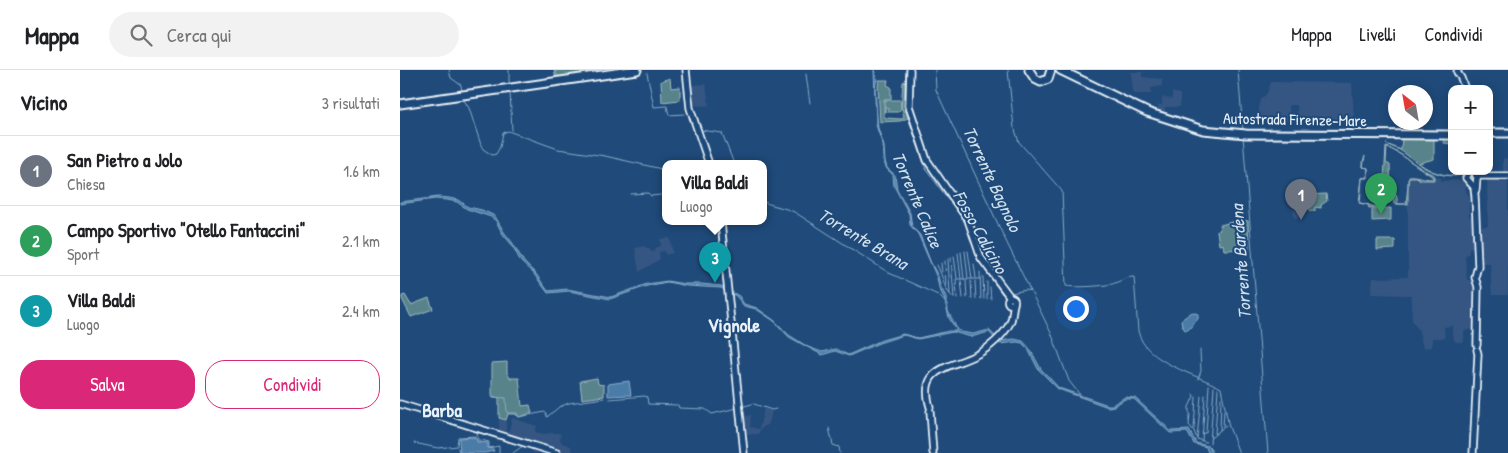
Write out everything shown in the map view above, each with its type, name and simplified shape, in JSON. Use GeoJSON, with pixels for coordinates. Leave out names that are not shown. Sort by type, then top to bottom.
{"type":"FeatureCollection","features":[{"type":"Feature","properties":{"kind":"highway"},"geometry":{"type":"LineString","coordinates":[[462,95],[627,70]]}},
{"type":"Feature","properties":{"kind":"highway"},"geometry":{"type":"LineString","coordinates":[[400,104],[637,70]]}},
{"type":"Feature","properties":{"kind":"highway"},"geometry":{"type":"LineString","coordinates":[[1031,70],[1035,80],[1040,82],[1045,81],[1049,77],[1051,70]]}},
{"type":"Feature","properties":{"kind":"highway","name":"Autostrada Firenze-Mare"},"geometry":{"type":"LineString","coordinates":[[1061,70],[1142,109],[1166,118],[1202,127],[1244,133]]}},
{"type":"Feature","properties":{"kind":"highway","name":"Autostrada Firenze-Mare"},"geometry":{"type":"LineString","coordinates":[[1061,70],[1126,103],[1166,120],[1203,130],[1244,133],[1448,134]]}},
{"type":"Feature","properties":{"kind":"highway"},"geometry":{"type":"LineString","coordinates":[[1070,70],[1084,81]]}},
{"type":"Feature","properties":{"kind":"highway"},"geometry":{"type":"LineString","coordinates":[[1493,134],[1508,134]]}},
{"type":"Feature","properties":{"kind":"main road"},"geometry":{"type":"LineString","coordinates":[[686,70],[690,108],[708,160]]}},
{"type":"Feature","properties":{"kind":"main road"},"geometry":{"type":"LineString","coordinates":[[910,70],[908,100],[929,164],[969,222],[981,258],[1010,300],[1011,321],[1001,334],[975,356],[941,369],[934,374],[928,386],[933,453]]}},
{"type":"Feature","properties":{"kind":"main road"},"geometry":{"type":"LineString","coordinates":[[1459,70],[1465,85]]}},
{"type":"Feature","properties":{"kind":"main road"},"geometry":{"type":"LineString","coordinates":[[1474,453],[1478,349],[1478,277],[1473,176],[1483,178],[1508,177]]}},
{"type":"Feature","properties":{"kind":"main road"},"geometry":{"type":"LineString","coordinates":[[722,225],[744,453]]}},
{"type":"Feature","properties":{"kind":"main road"},"geometry":{"type":"LineString","coordinates":[[400,404],[557,453]]}},
{"type":"Feature","properties":{"kind":"shaded area"},"geometry":{"type":"Polygon","coordinates":[[[874,70],[877,78],[875,89],[878,128],[884,146],[887,168],[895,175],[897,189],[910,213],[912,227],[920,235],[938,276],[941,288],[947,298],[948,311],[956,327],[961,332],[973,334],[989,330],[1000,341],[1014,339],[1023,341],[1030,349],[1041,369],[1059,388],[1108,405],[1112,405],[1125,397],[1135,398],[1171,431],[1189,430],[1196,443],[1208,446],[1211,449],[1211,453],[1208,453],[1206,447],[1194,444],[1187,432],[1170,433],[1134,399],[1125,399],[1114,406],[1108,407],[1058,389],[1038,369],[1028,349],[1022,343],[1000,344],[989,332],[971,337],[953,332],[918,339],[904,335],[849,356],[835,351],[822,355],[789,337],[774,321],[756,309],[744,306],[736,296],[721,288],[687,286],[667,282],[647,286],[610,299],[569,291],[548,293],[533,273],[521,262],[496,221],[491,217],[467,209],[457,202],[447,200],[435,199],[400,204],[400,202],[438,197],[449,198],[459,200],[468,207],[482,210],[495,216],[524,262],[536,274],[548,291],[567,289],[611,297],[647,284],[667,281],[721,286],[739,296],[744,304],[757,308],[775,321],[789,335],[808,347],[822,352],[836,349],[848,355],[882,340],[903,334],[918,338],[957,331],[949,318],[937,278],[918,234],[910,225],[909,214],[894,186],[893,175],[887,169],[883,161],[883,146],[876,125],[874,70]]]}},
{"type":"Feature","properties":{"kind":"shaded area"},"geometry":{"type":"Polygon","coordinates":[[[1131,72],[1142,72],[1142,77],[1162,79],[1162,86],[1151,88],[1151,94],[1133,94],[1131,72]]]}},
{"type":"Feature","properties":{"kind":"shaded area"},"geometry":{"type":"Polygon","coordinates":[[[1271,82],[1352,83],[1354,122],[1298,123],[1297,105],[1289,105],[1289,121],[1259,121],[1261,99],[1267,93],[1271,82]]]}},
{"type":"Feature","properties":{"kind":"shaded area"},"geometry":{"type":"Polygon","coordinates":[[[706,84],[709,105],[691,105],[688,87],[706,84]]]}},
{"type":"Feature","properties":{"kind":"shaded area"},"geometry":{"type":"Polygon","coordinates":[[[1172,92],[1180,94],[1180,107],[1165,107],[1165,115],[1158,113],[1158,105],[1162,105],[1162,97],[1172,99],[1172,92]]]}},
{"type":"Feature","properties":{"kind":"shaded area"},"geometry":{"type":"Polygon","coordinates":[[[1503,158],[1508,159],[1508,295],[1492,295],[1490,263],[1480,263],[1480,246],[1469,248],[1469,253],[1465,256],[1467,280],[1473,280],[1473,302],[1476,304],[1477,328],[1464,331],[1464,342],[1455,342],[1452,326],[1444,327],[1445,338],[1432,338],[1432,347],[1423,348],[1419,331],[1412,320],[1411,295],[1371,294],[1373,278],[1408,277],[1408,180],[1411,177],[1417,177],[1433,180],[1434,176],[1441,178],[1441,181],[1465,181],[1466,192],[1469,196],[1469,217],[1476,218],[1476,227],[1488,226],[1487,179],[1500,178],[1500,173],[1503,172],[1503,158]]]}},
{"type":"Feature","properties":{"kind":"shaded area"},"geometry":{"type":"Polygon","coordinates":[[[1303,200],[1304,217],[1294,218],[1293,201],[1303,200]]]}},
{"type":"Feature","properties":{"kind":"shaded area"},"geometry":{"type":"Polygon","coordinates":[[[670,238],[673,253],[666,255],[665,251],[659,252],[660,259],[639,272],[635,248],[645,246],[650,248],[651,252],[655,251],[655,248],[661,246],[660,239],[670,238]]]}},
{"type":"Feature","properties":{"kind":"shaded area"},"geometry":{"type":"Polygon","coordinates":[[[1192,312],[1198,314],[1198,319],[1188,330],[1185,330],[1181,320],[1192,312]]]}},
{"type":"Feature","properties":{"kind":"shaded area"},"geometry":{"type":"Polygon","coordinates":[[[629,381],[631,395],[608,396],[608,384],[629,381]]]}},
{"type":"Feature","properties":{"kind":"shaded area"},"geometry":{"type":"Polygon","coordinates":[[[764,408],[772,411],[769,423],[758,434],[743,435],[741,417],[751,415],[750,427],[759,429],[764,408]]]}},
{"type":"Feature","properties":{"kind":"shaded area"},"geometry":{"type":"Polygon","coordinates":[[[499,418],[506,420],[506,435],[508,435],[512,418],[537,426],[535,432],[544,434],[559,433],[562,443],[571,446],[572,453],[533,453],[529,446],[499,437],[499,418]]]}},
{"type":"Feature","properties":{"kind":"shaded area"},"geometry":{"type":"Polygon","coordinates":[[[459,438],[476,438],[477,442],[488,443],[488,448],[494,451],[460,453],[459,438]]]}},
{"type":"Feature","properties":{"kind":"green space"},"geometry":{"type":"Polygon","coordinates":[[[554,70],[589,70],[589,72],[619,70],[559,79],[555,75],[554,70]]]}},
{"type":"Feature","properties":{"kind":"green space"},"geometry":{"type":"Polygon","coordinates":[[[670,78],[671,88],[680,87],[680,100],[662,102],[661,81],[670,78]]]}},
{"type":"Feature","properties":{"kind":"green space"},"geometry":{"type":"Polygon","coordinates":[[[879,80],[888,80],[887,85],[891,87],[891,99],[884,99],[884,116],[886,118],[901,119],[904,117],[902,108],[898,112],[888,112],[889,109],[887,109],[885,112],[885,100],[901,100],[901,108],[903,82],[905,81],[904,106],[908,118],[900,121],[880,122],[879,80]]]}},
{"type":"Feature","properties":{"kind":"green space"},"geometry":{"type":"Polygon","coordinates":[[[1448,136],[1448,144],[1444,143],[1444,138],[1434,138],[1434,159],[1419,163],[1436,173],[1425,168],[1400,150],[1386,144],[1401,150],[1402,138],[1386,139],[1387,138],[1448,136]]]}},
{"type":"Feature","properties":{"kind":"green space"},"geometry":{"type":"Polygon","coordinates":[[[1386,147],[1387,147],[1386,163],[1390,165],[1391,191],[1390,187],[1384,186],[1383,207],[1369,208],[1368,205],[1359,203],[1362,178],[1360,203],[1370,205],[1371,206],[1383,206],[1384,183],[1386,147]]]}},
{"type":"Feature","properties":{"kind":"green space"},"geometry":{"type":"Polygon","coordinates":[[[1416,165],[1434,175],[1434,180],[1420,180],[1417,177],[1409,176],[1412,176],[1432,179],[1433,177],[1416,165]]]}},
{"type":"Feature","properties":{"kind":"green space"},"geometry":{"type":"Polygon","coordinates":[[[1408,185],[1408,204],[1406,204],[1408,185]]]}},
{"type":"Feature","properties":{"kind":"green space"},"geometry":{"type":"Polygon","coordinates":[[[1391,193],[1396,194],[1398,204],[1394,204],[1391,193]]]}},
{"type":"Feature","properties":{"kind":"green space"},"geometry":{"type":"Polygon","coordinates":[[[1326,194],[1327,201],[1321,205],[1321,208],[1315,207],[1315,211],[1310,211],[1310,205],[1306,205],[1306,195],[1326,194]]]}},
{"type":"Feature","properties":{"kind":"green space"},"geometry":{"type":"Polygon","coordinates":[[[1391,208],[1391,220],[1372,221],[1372,209],[1391,208]]]}},
{"type":"Feature","properties":{"kind":"green space"},"geometry":{"type":"Polygon","coordinates":[[[1240,220],[1248,221],[1249,249],[1224,250],[1223,244],[1219,245],[1217,231],[1220,230],[1220,225],[1240,220]]]}},
{"type":"Feature","properties":{"kind":"green space"},"geometry":{"type":"Polygon","coordinates":[[[1377,240],[1395,240],[1395,249],[1377,250],[1377,240]]]}},
{"type":"Feature","properties":{"kind":"green space"},"geometry":{"type":"Polygon","coordinates":[[[405,295],[411,305],[429,298],[433,309],[411,317],[402,299],[402,296],[405,295]]]}},
{"type":"Feature","properties":{"kind":"green space"},"geometry":{"type":"Polygon","coordinates":[[[507,362],[507,373],[510,378],[519,378],[522,406],[530,405],[532,413],[519,417],[515,414],[508,414],[506,420],[499,418],[499,398],[492,396],[492,363],[507,362]]]}},
{"type":"Feature","properties":{"kind":"green space"},"geometry":{"type":"Polygon","coordinates":[[[597,378],[598,384],[604,385],[604,396],[582,399],[580,381],[597,378]]]}},
{"type":"Feature","properties":{"kind":"waterway","name":"Torrente Brana"},"geometry":{"type":"LineString","coordinates":[[449,70],[451,78],[461,85],[462,93]]}},
{"type":"Feature","properties":{"kind":"waterway"},"geometry":{"type":"LineString","coordinates":[[509,70],[509,84]]}},
{"type":"Feature","properties":{"kind":"waterway"},"geometry":{"type":"LineString","coordinates":[[556,70],[556,74],[560,77],[609,70]]}},
{"type":"Feature","properties":{"kind":"waterway","name":"Fosso Calicino"},"geometry":{"type":"LineString","coordinates":[[906,70],[904,106],[926,169],[966,224],[977,259],[1002,294],[1005,295]]}},
{"type":"Feature","properties":{"kind":"waterway","name":"Torrente Bagnolo"},"geometry":{"type":"LineString","coordinates":[[935,70],[936,90],[1033,296]]}},
{"type":"Feature","properties":{"kind":"waterway"},"geometry":{"type":"LineString","coordinates":[[1008,70],[1014,128]]}},
{"type":"Feature","properties":{"kind":"waterway","name":"Torrente Bardena"},"geometry":{"type":"LineString","coordinates":[[1238,70],[1243,132]]}},
{"type":"Feature","properties":{"kind":"waterway"},"geometry":{"type":"LineString","coordinates":[[647,73],[654,107],[667,106],[669,115],[684,114]]}},
{"type":"Feature","properties":{"kind":"waterway"},"geometry":{"type":"LineString","coordinates":[[806,74],[809,96]]}},
{"type":"Feature","properties":{"kind":"waterway"},"geometry":{"type":"LineString","coordinates":[[510,92],[512,130]]}},
{"type":"Feature","properties":{"kind":"waterway","name":"Torrente Brana"},"geometry":{"type":"LineString","coordinates":[[462,97],[469,108],[483,149],[492,155],[496,154],[500,147],[503,133],[508,131],[558,149],[605,156],[662,169]]}},
{"type":"Feature","properties":{"kind":"waterway"},"geometry":{"type":"LineString","coordinates":[[809,97],[810,103]]}},
{"type":"Feature","properties":{"kind":"waterway"},"geometry":{"type":"LineString","coordinates":[[700,130],[722,133],[732,160]]}},
{"type":"Feature","properties":{"kind":"waterway"},"geometry":{"type":"LineString","coordinates":[[1015,130],[1019,142],[1062,191],[1066,286],[1106,285],[1134,277],[1138,331],[1143,342],[1161,359],[1221,388],[1229,427],[1239,453]]}},
{"type":"Feature","properties":{"kind":"waterway","name":"Torrente Bardena"},"geometry":{"type":"LineString","coordinates":[[1243,136],[1268,453]]}},
{"type":"Feature","properties":{"kind":"waterway"},"geometry":{"type":"LineString","coordinates":[[631,194],[648,193],[651,196],[660,195]]}},
{"type":"Feature","properties":{"kind":"waterway","name":"Torrente Brana"},"geometry":{"type":"LineString","coordinates":[[767,203],[796,213],[889,273],[938,295],[945,302]]}},
{"type":"Feature","properties":{"kind":"waterway"},"geometry":{"type":"LineString","coordinates":[[965,251],[968,279]]}},
{"type":"Feature","properties":{"kind":"waterway"},"geometry":{"type":"LineString","coordinates":[[968,251],[972,279]]}},
{"type":"Feature","properties":{"kind":"waterway"},"geometry":{"type":"LineString","coordinates":[[961,252],[964,279]]}},
{"type":"Feature","properties":{"kind":"waterway"},"geometry":{"type":"LineString","coordinates":[[958,253],[961,279]]}},
{"type":"Feature","properties":{"kind":"waterway"},"geometry":{"type":"LineString","coordinates":[[954,256],[957,278]]}},
{"type":"Feature","properties":{"kind":"waterway"},"geometry":{"type":"LineString","coordinates":[[951,258],[954,298]]}},
{"type":"Feature","properties":{"kind":"waterway"},"geometry":{"type":"LineString","coordinates":[[948,259],[950,294]]}},
{"type":"Feature","properties":{"kind":"waterway"},"geometry":{"type":"LineString","coordinates":[[945,261],[946,288]]}},
{"type":"Feature","properties":{"kind":"waterway"},"geometry":{"type":"LineString","coordinates":[[941,263],[942,272]]}},
{"type":"Feature","properties":{"kind":"waterway"},"geometry":{"type":"LineString","coordinates":[[974,264],[976,278]]}},
{"type":"Feature","properties":{"kind":"waterway"},"geometry":{"type":"LineString","coordinates":[[937,265],[948,292],[954,298]]}},
{"type":"Feature","properties":{"kind":"waterway"},"geometry":{"type":"LineString","coordinates":[[980,272],[981,299]]}},
{"type":"Feature","properties":{"kind":"waterway"},"geometry":{"type":"LineString","coordinates":[[983,277],[984,299]]}},
{"type":"Feature","properties":{"kind":"waterway"},"geometry":{"type":"LineString","coordinates":[[957,298],[956,279],[980,279]]}},
{"type":"Feature","properties":{"kind":"waterway"},"geometry":{"type":"LineString","coordinates":[[961,281],[963,298]]}},
{"type":"Feature","properties":{"kind":"waterway"},"geometry":{"type":"LineString","coordinates":[[966,281],[967,298]]}},
{"type":"Feature","properties":{"kind":"waterway"},"geometry":{"type":"LineString","coordinates":[[971,281],[972,299]]}},
{"type":"Feature","properties":{"kind":"waterway"},"geometry":{"type":"LineString","coordinates":[[975,281],[976,299]]}},
{"type":"Feature","properties":{"kind":"waterway"},"geometry":{"type":"LineString","coordinates":[[987,282],[987,299]]}},
{"type":"Feature","properties":{"kind":"waterway"},"geometry":{"type":"LineString","coordinates":[[990,287],[991,299]]}},
{"type":"Feature","properties":{"kind":"waterway","name":"Fosso Calicino"},"geometry":{"type":"LineString","coordinates":[[1011,293],[1031,291]]}},
{"type":"Feature","properties":{"kind":"waterway","name":"Torrente Bagnolo"},"geometry":{"type":"LineString","coordinates":[[1034,298],[1052,335],[1069,381],[1081,396]]}},
{"type":"Feature","properties":{"kind":"waterway"},"geometry":{"type":"LineString","coordinates":[[1198,379],[1201,371],[1200,350]]}},
{"type":"Feature","properties":{"kind":"waterway"},"geometry":{"type":"LineString","coordinates":[[1202,433],[1206,433],[1209,385]]}},
{"type":"Feature","properties":{"kind":"waterway"},"geometry":{"type":"LineString","coordinates":[[1210,443],[1214,387]]}},
{"type":"Feature","properties":{"kind":"waterway"},"geometry":{"type":"LineString","coordinates":[[1215,434],[1218,389]]}},
{"type":"Feature","properties":{"kind":"waterway"},"geometry":{"type":"LineString","coordinates":[[1189,412],[1193,394]]}},
{"type":"Feature","properties":{"kind":"waterway"},"geometry":{"type":"LineString","coordinates":[[1202,441],[1205,395]]}},
{"type":"Feature","properties":{"kind":"waterway"},"geometry":{"type":"LineString","coordinates":[[609,399],[645,396],[647,397],[648,404],[677,405]]}},
{"type":"Feature","properties":{"kind":"waterway"},"geometry":{"type":"LineString","coordinates":[[1197,439],[1201,396]]}},
{"type":"Feature","properties":{"kind":"waterway"},"geometry":{"type":"LineString","coordinates":[[492,397],[506,398],[507,413],[517,413],[519,417],[545,412]]}},
{"type":"Feature","properties":{"kind":"waterway"},"geometry":{"type":"LineString","coordinates":[[1194,429],[1196,397]]}},
{"type":"Feature","properties":{"kind":"waterway"},"geometry":{"type":"LineString","coordinates":[[547,417],[559,407],[569,403],[604,398]]}},
{"type":"Feature","properties":{"kind":"waterway"},"geometry":{"type":"LineString","coordinates":[[1220,430],[1221,398]]}},
{"type":"Feature","properties":{"kind":"waterway"},"geometry":{"type":"LineString","coordinates":[[741,407],[752,404]]}},
{"type":"Feature","properties":{"kind":"waterway"},"geometry":{"type":"LineString","coordinates":[[754,404],[772,410],[776,409]]}},
{"type":"Feature","properties":{"kind":"waterway"},"geometry":{"type":"LineString","coordinates":[[678,405],[679,408],[705,409],[712,414],[737,408]]}},
{"type":"Feature","properties":{"kind":"waterway"},"geometry":{"type":"LineString","coordinates":[[1223,427],[1224,410]]}},
{"type":"Feature","properties":{"kind":"waterway"},"geometry":{"type":"LineString","coordinates":[[1190,413],[1189,425],[1197,439],[1206,442]]}},
{"type":"Feature","properties":{"kind":"waterway"},"geometry":{"type":"LineString","coordinates":[[1189,416],[1189,421]]}},
{"type":"Feature","properties":{"kind":"waterway"},"geometry":{"type":"LineString","coordinates":[[1211,438],[1226,425]]}},
{"type":"Feature","properties":{"kind":"waterway"},"geometry":{"type":"LineString","coordinates":[[829,428],[833,445],[839,447],[840,453]]}},
{"type":"Feature","properties":{"kind":"waterway"},"geometry":{"type":"LineString","coordinates":[[449,447],[457,446],[458,437],[477,436],[479,431]]}},
{"type":"Feature","properties":{"kind":"waterway"},"geometry":{"type":"LineString","coordinates":[[478,437],[478,441],[480,441]]}},
{"type":"Feature","properties":{"kind":"waterway"},"geometry":{"type":"LineString","coordinates":[[481,440],[489,442],[489,448],[499,446],[499,453]]}},
{"type":"Feature","properties":{"kind":"waterway"},"geometry":{"type":"LineString","coordinates":[[414,443],[438,448],[447,447]]}},
{"type":"Feature","properties":{"kind":"waterway"},"geometry":{"type":"LineString","coordinates":[[513,453],[524,445]]}},
{"type":"Feature","properties":{"kind":"waterway"},"geometry":{"type":"LineString","coordinates":[[458,448],[459,453]]}},
{"type":"Feature","properties":{"kind":"place","name":"Campo Sportivo \"Otello Fantaccini\""},"geometry":{"type":"Point","coordinates":[1381,214]}},
{"type":"Feature","properties":{"kind":"place","name":"San Pietro a Jolo"},"geometry":{"type":"Point","coordinates":[1301,220]}},
{"type":"Feature","properties":{"kind":"place","name":"Villa Baldi"},"geometry":{"type":"Point","coordinates":[715,283]}},
{"type":"Feature","properties":{"kind":"district","name":"Vignole"},"geometry":{"type":"Point","coordinates":[734,325]}},
{"type":"Feature","properties":{"kind":"district","name":"Barba"},"geometry":{"type":"Point","coordinates":[442,410]}},
{"type":"Feature","properties":{"kind":"water label","name":"Torrente Calice"},"geometry":{"type":"Point","coordinates":[917,200]}}]}
